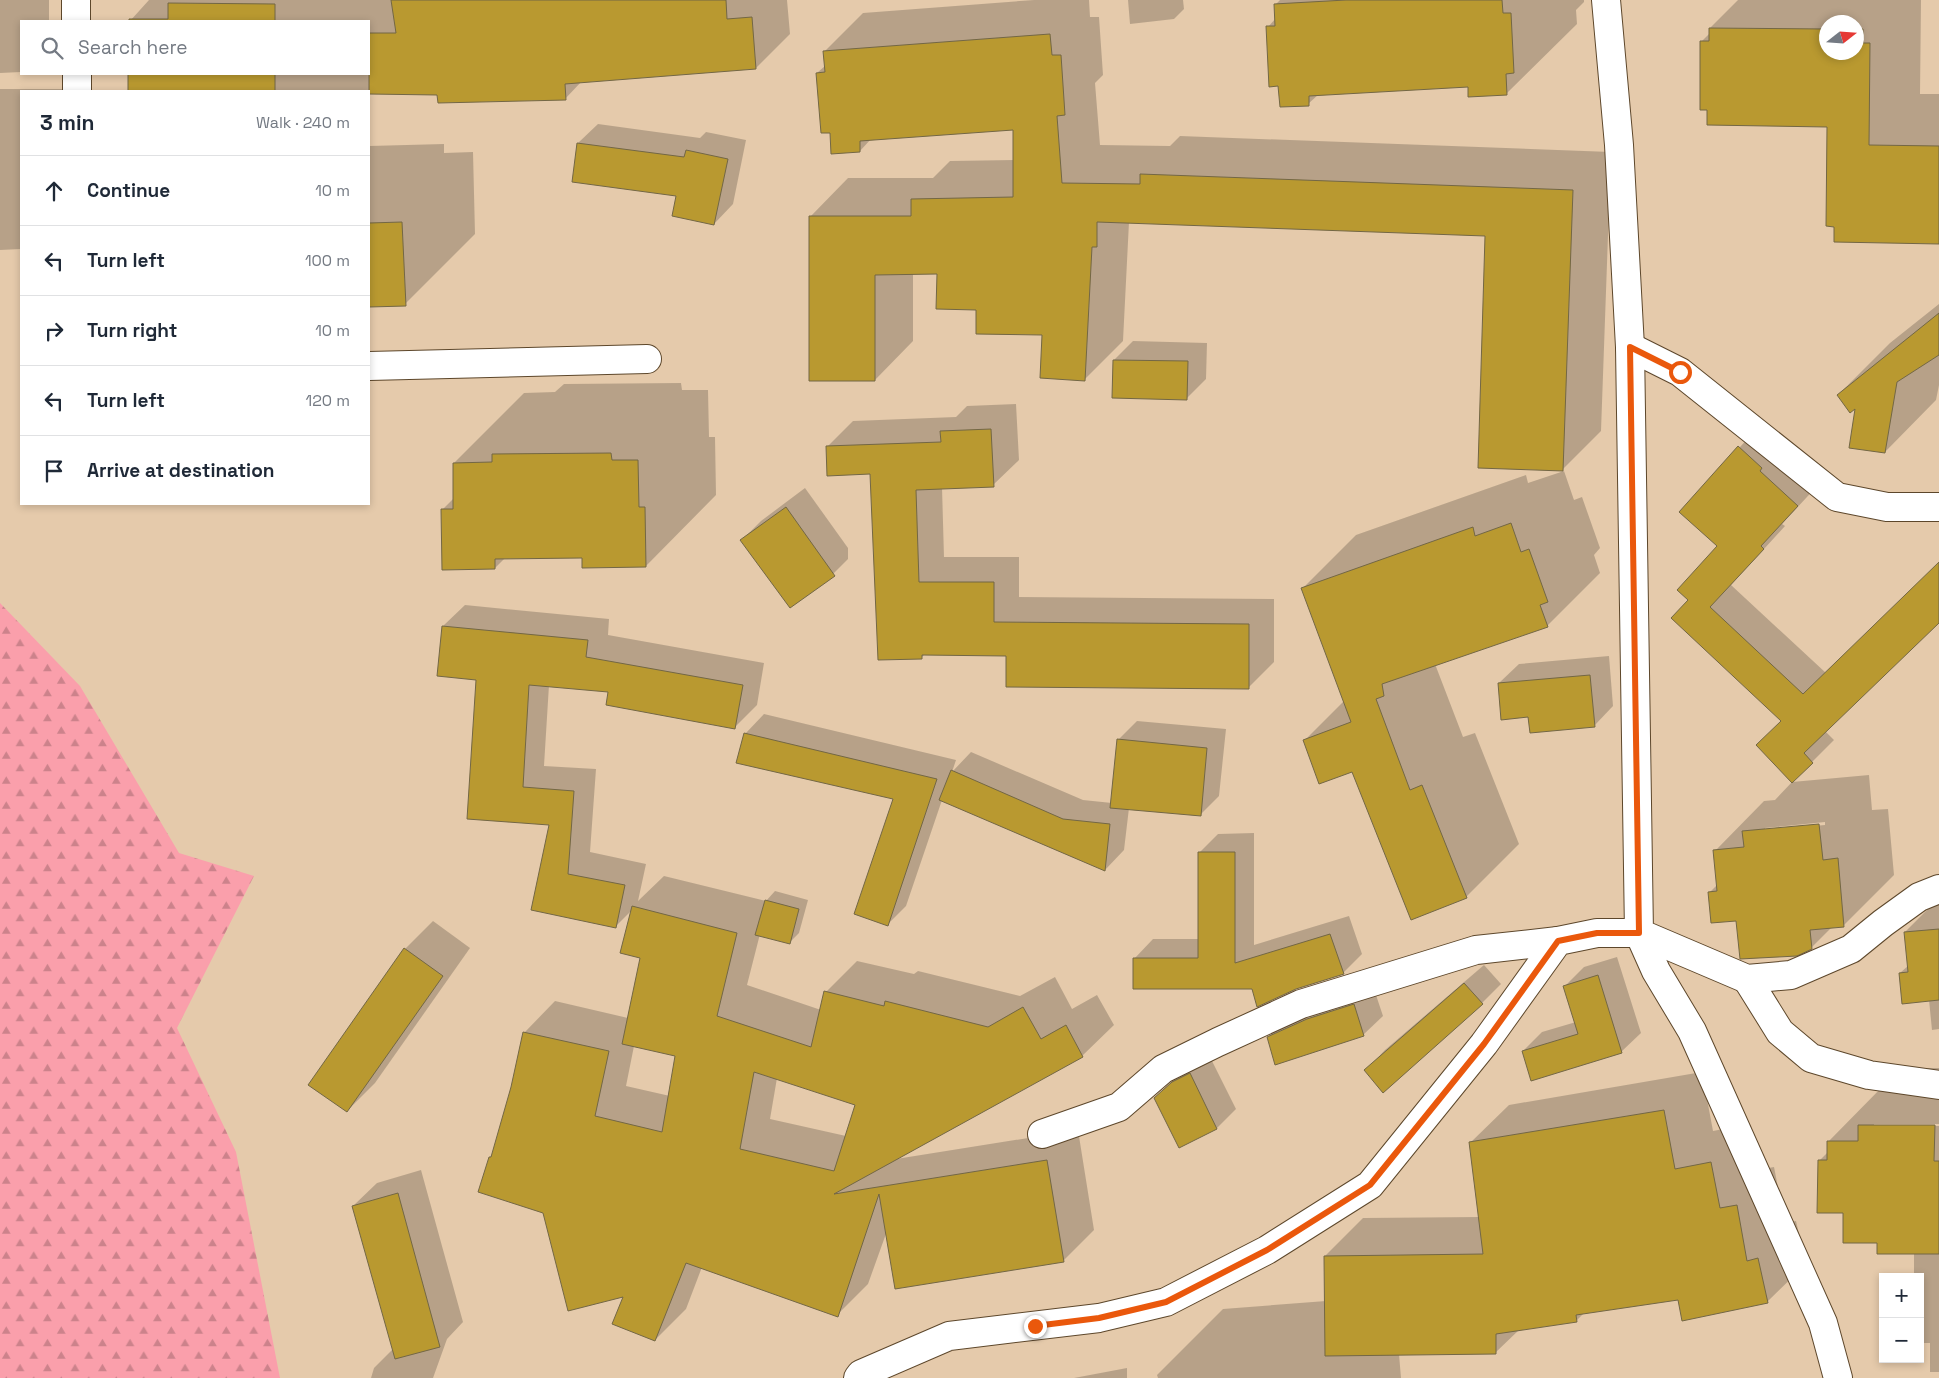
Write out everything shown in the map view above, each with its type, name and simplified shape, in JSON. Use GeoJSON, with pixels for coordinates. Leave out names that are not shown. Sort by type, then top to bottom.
{"type":"FeatureCollection","features":[{"type":"Feature","properties":{"kind":"street"},"geometry":{"type":"LineString","coordinates":[[76,0],[76,20]]}},
{"type":"Feature","properties":{"kind":"street"},"geometry":{"type":"LineString","coordinates":[[1606,0],[1619,145],[1630,347],[1639,933],[1656,971],[1692,1031],[1819,1314],[1838,1378]]}},
{"type":"Feature","properties":{"kind":"street"},"geometry":{"type":"LineString","coordinates":[[77,75],[77,90]]}},
{"type":"Feature","properties":{"kind":"street"},"geometry":{"type":"LineString","coordinates":[[1630,347],[1680,372],[1837,497],[1887,507],[1939,507]]}},
{"type":"Feature","properties":{"kind":"street"},"geometry":{"type":"LineString","coordinates":[[370,366],[647,359]]}},
{"type":"Feature","properties":{"kind":"street"},"geometry":{"type":"LineString","coordinates":[[1042,1134],[1119,1107],[1163,1069],[1300,1004],[1476,950],[1558,941],[1597,933],[1639,933],[1746,979],[1791,975],[1851,949],[1919,897],[1939,889]]}},
{"type":"Feature","properties":{"kind":"street"},"geometry":{"type":"LineString","coordinates":[[858,1378],[861,1374],[949,1336],[1099,1318],[1166,1302],[1267,1250],[1370,1185],[1484,1044],[1558,941]]}},
{"type":"Feature","properties":{"kind":"street"},"geometry":{"type":"LineString","coordinates":[[1746,979],[1780,1032],[1811,1058],[1869,1075],[1939,1085]]}},
{"type":"Feature","properties":{"kind":"green space"},"geometry":{"type":"Polygon","coordinates":[[[0,603],[80,686],[179,853],[254,876],[177,1028],[236,1152],[280,1378],[0,1378],[0,603]]]}},
{"type":"Feature","properties":{"kind":"building"},"geometry":{"type":"Polygon","coordinates":[[[391,0],[726,0],[727,19],[752,17],[756,69],[565,84],[566,100],[438,103],[437,95],[370,94],[370,33],[396,33],[391,0]]]}},
{"type":"Feature","properties":{"kind":"building"},"geometry":{"type":"Polygon","coordinates":[[[1346,0],[1502,0],[1503,13],[1511,13],[1514,73],[1506,74],[1507,95],[1468,97],[1468,87],[1309,96],[1309,106],[1280,107],[1278,86],[1269,87],[1266,26],[1275,26],[1274,4],[1346,0]]]}},
{"type":"Feature","properties":{"kind":"building"},"geometry":{"type":"Polygon","coordinates":[[[168,3],[275,4],[275,20],[129,20],[168,19],[168,3]]]}},
{"type":"Feature","properties":{"kind":"building"},"geometry":{"type":"Polygon","coordinates":[[[1709,28],[1819,29],[1819,60],[1864,60],[1864,43],[1870,43],[1869,145],[1939,146],[1939,244],[1834,242],[1834,227],[1826,226],[1827,127],[1707,125],[1707,110],[1700,110],[1700,41],[1709,41],[1709,28]]]}},
{"type":"Feature","properties":{"kind":"building"},"geometry":{"type":"Polygon","coordinates":[[[1050,34],[1052,55],[1061,55],[1065,115],[1057,116],[1062,183],[1140,184],[1140,174],[1573,190],[1563,471],[1478,468],[1485,236],[1097,222],[1097,247],[1092,247],[1085,381],[1040,378],[1042,335],[976,334],[976,310],[936,309],[937,274],[875,275],[875,381],[809,381],[809,216],[911,216],[911,199],[1013,197],[1013,130],[860,141],[860,152],[831,154],[830,133],[821,133],[816,73],[825,72],[823,51],[1050,34]]]}},
{"type":"Feature","properties":{"kind":"building"},"geometry":{"type":"Polygon","coordinates":[[[128,75],[275,75],[275,90],[128,90],[128,75]]]}},
{"type":"Feature","properties":{"kind":"building"},"geometry":{"type":"Polygon","coordinates":[[[577,143],[684,157],[686,150],[728,159],[714,225],[672,216],[676,196],[572,182],[577,143]]]}},
{"type":"Feature","properties":{"kind":"building"},"geometry":{"type":"Polygon","coordinates":[[[402,222],[406,306],[370,307],[370,223],[402,222]]]}},
{"type":"Feature","properties":{"kind":"building"},"geometry":{"type":"Polygon","coordinates":[[[1939,313],[1939,355],[1897,382],[1885,453],[1849,448],[1855,409],[1850,413],[1837,395],[1939,313]]]}},
{"type":"Feature","properties":{"kind":"building"},"geometry":{"type":"Polygon","coordinates":[[[1113,360],[1188,361],[1187,400],[1112,398],[1113,360]]]}},
{"type":"Feature","properties":{"kind":"building"},"geometry":{"type":"Polygon","coordinates":[[[991,429],[994,487],[916,490],[919,582],[994,582],[994,622],[1249,624],[1249,689],[1006,687],[1006,656],[922,655],[922,659],[878,660],[870,474],[827,476],[826,446],[941,442],[940,431],[991,429]]]}},
{"type":"Feature","properties":{"kind":"building"},"geometry":{"type":"Polygon","coordinates":[[[1738,446],[1762,468],[1760,471],[1798,506],[1761,546],[1764,549],[1710,607],[1803,694],[1939,562],[1939,623],[1804,753],[1813,763],[1792,783],[1756,745],[1781,721],[1671,618],[1688,600],[1677,590],[1717,546],[1679,512],[1738,446]]]}},
{"type":"Feature","properties":{"kind":"building"},"geometry":{"type":"Polygon","coordinates":[[[611,453],[612,460],[638,460],[639,507],[645,507],[646,567],[582,568],[582,558],[495,559],[495,569],[442,570],[441,509],[453,509],[453,463],[492,462],[492,454],[611,453]]]}},
{"type":"Feature","properties":{"kind":"building"},"geometry":{"type":"Polygon","coordinates":[[[786,507],[835,576],[790,608],[740,540],[786,507]]]}},
{"type":"Feature","properties":{"kind":"building"},"geometry":{"type":"Polygon","coordinates":[[[1511,523],[1521,552],[1529,549],[1548,602],[1540,605],[1548,627],[1382,684],[1384,696],[1376,699],[1410,790],[1422,785],[1467,898],[1411,920],[1352,772],[1319,784],[1303,740],[1351,722],[1301,588],[1473,527],[1475,536],[1511,523]]]}},
{"type":"Feature","properties":{"kind":"building"},"geometry":{"type":"Polygon","coordinates":[[[442,626],[588,640],[586,657],[743,685],[735,729],[606,705],[608,692],[529,685],[523,787],[574,791],[568,874],[625,885],[616,928],[531,910],[549,825],[467,819],[476,680],[437,676],[442,626]]]}},
{"type":"Feature","properties":{"kind":"building"},"geometry":{"type":"Polygon","coordinates":[[[1590,675],[1595,727],[1530,733],[1528,717],[1501,720],[1498,683],[1590,675]]]}},
{"type":"Feature","properties":{"kind":"building"},"geometry":{"type":"Polygon","coordinates":[[[744,733],[937,779],[888,926],[854,914],[893,799],[736,763],[744,733]]]}},
{"type":"Feature","properties":{"kind":"building"},"geometry":{"type":"Polygon","coordinates":[[[1117,739],[1207,748],[1201,816],[1110,808],[1117,739]]]}},
{"type":"Feature","properties":{"kind":"building"},"geometry":{"type":"Polygon","coordinates":[[[951,770],[1063,819],[1110,824],[1105,871],[939,800],[951,770]]]}},
{"type":"Feature","properties":{"kind":"building"},"geometry":{"type":"Polygon","coordinates":[[[1819,824],[1823,860],[1838,858],[1844,927],[1810,930],[1812,949],[1797,956],[1740,959],[1736,921],[1711,923],[1708,892],[1717,891],[1713,850],[1744,847],[1742,831],[1819,824]]]}},
{"type":"Feature","properties":{"kind":"building"},"geometry":{"type":"Polygon","coordinates":[[[1198,852],[1235,852],[1235,963],[1330,934],[1344,974],[1296,989],[1257,1007],[1252,989],[1133,989],[1133,958],[1198,958],[1198,852]]]}},
{"type":"Feature","properties":{"kind":"building"},"geometry":{"type":"Polygon","coordinates":[[[765,900],[799,909],[790,944],[755,935],[765,900]]]}},
{"type":"Feature","properties":{"kind":"building"},"geometry":{"type":"Polygon","coordinates":[[[632,906],[737,933],[717,1016],[811,1047],[824,991],[884,1006],[885,1001],[988,1027],[1023,1007],[1041,1039],[1066,1025],[1083,1057],[834,1194],[1047,1160],[1064,1262],[895,1289],[879,1194],[838,1317],[686,1263],[655,1341],[612,1324],[623,1297],[568,1311],[543,1213],[478,1192],[489,1157],[491,1157],[511,1087],[523,1032],[609,1051],[595,1116],[662,1132],[675,1056],[622,1044],[640,958],[620,953],[632,906]],[[754,1072],[740,1149],[834,1171],[855,1105],[754,1072]]]}},
{"type":"Feature","properties":{"kind":"building"},"geometry":{"type":"Polygon","coordinates":[[[1939,929],[1939,1000],[1902,1004],[1899,973],[1908,972],[1904,932],[1939,929]]]}},
{"type":"Feature","properties":{"kind":"building"},"geometry":{"type":"Polygon","coordinates":[[[404,948],[443,976],[347,1112],[308,1085],[404,948]]]}},
{"type":"Feature","properties":{"kind":"building"},"geometry":{"type":"Polygon","coordinates":[[[1598,975],[1622,1053],[1531,1081],[1522,1051],[1578,1034],[1563,986],[1598,975]]]}},
{"type":"Feature","properties":{"kind":"building"},"geometry":{"type":"Polygon","coordinates":[[[1464,983],[1483,1004],[1383,1093],[1364,1070],[1464,983]]]}},
{"type":"Feature","properties":{"kind":"building"},"geometry":{"type":"Polygon","coordinates":[[[1354,1004],[1364,1036],[1275,1065],[1267,1037],[1307,1019],[1354,1004]]]}},
{"type":"Feature","properties":{"kind":"building"},"geometry":{"type":"Polygon","coordinates":[[[1190,1073],[1217,1129],[1179,1148],[1154,1098],[1172,1082],[1190,1073]]]}},
{"type":"Feature","properties":{"kind":"building"},"geometry":{"type":"Polygon","coordinates":[[[1664,1110],[1675,1169],[1711,1162],[1720,1208],[1737,1205],[1747,1261],[1758,1258],[1768,1303],[1682,1321],[1678,1300],[1576,1315],[1577,1322],[1496,1334],[1496,1354],[1325,1356],[1324,1256],[1483,1254],[1469,1142],[1664,1110]]]}},
{"type":"Feature","properties":{"kind":"building"},"geometry":{"type":"Polygon","coordinates":[[[1858,1125],[1935,1125],[1934,1161],[1939,1161],[1939,1254],[1877,1254],[1877,1243],[1843,1243],[1843,1213],[1817,1213],[1818,1160],[1827,1160],[1827,1141],[1858,1141],[1858,1125]]]}},
{"type":"Feature","properties":{"kind":"building"},"geometry":{"type":"Polygon","coordinates":[[[398,1193],[440,1347],[395,1359],[352,1206],[398,1193]]]}},
{"type":"Feature","properties":{"kind":"route"},"geometry":{"type":"LineString","coordinates":[[1035,1326],[1099,1318],[1166,1302],[1267,1250],[1370,1185],[1484,1044],[1558,941],[1597,933],[1639,933],[1630,347],[1680,372]]}}]}
